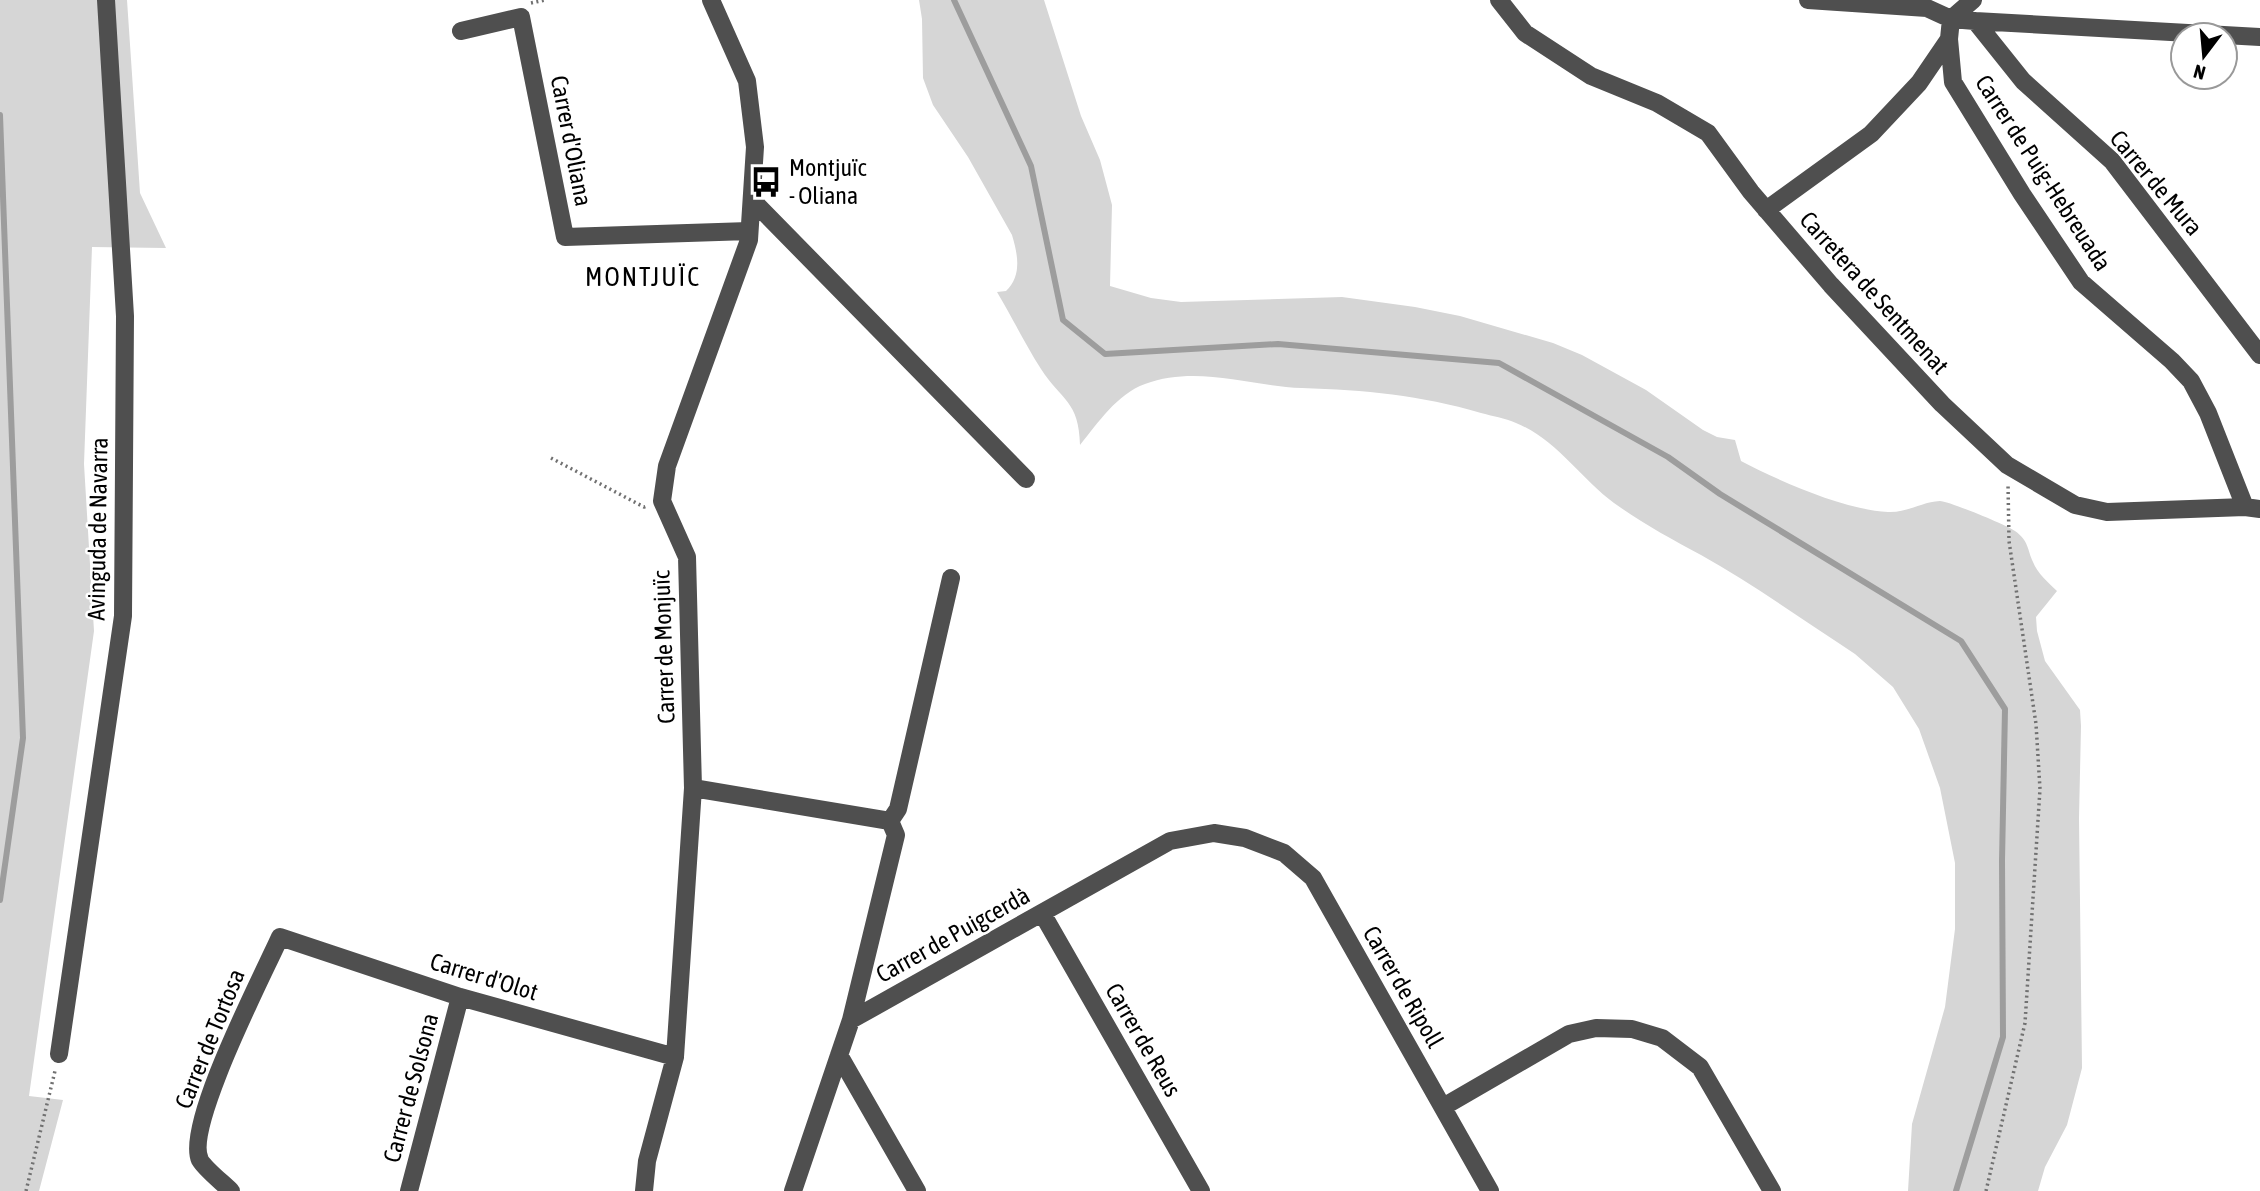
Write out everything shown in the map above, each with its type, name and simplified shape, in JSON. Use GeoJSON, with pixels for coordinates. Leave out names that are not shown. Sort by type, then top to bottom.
{"type":"FeatureCollection","features":[{"type":"Feature","properties":{"kind":"street","name":"Avinguda de Navarra"},"geometry":{"type":"LineString","coordinates":[[59,1054],[123,616],[125,316],[106,0]]}},
{"type":"Feature","properties":{"kind":"street"},"geometry":{"type":"LineString","coordinates":[[662,501],[667,466],[750,231],[755,147],[747,81],[711,0]]}},
{"type":"Feature","properties":{"kind":"street","name":"Carretera de Sentmenat"},"geometry":{"type":"LineString","coordinates":[[1499,0],[1525,33],[1591,76],[1657,103],[1708,133],[1766,210],[1831,285],[1933,394],[2007,465],[2075,505],[2108,512],[2252,508]]}},
{"type":"Feature","properties":{"kind":"street"},"geometry":{"type":"LineString","coordinates":[[1808,0],[1925,4],[1951,19],[1975,21],[2260,37]]}},
{"type":"Feature","properties":{"kind":"street"},"geometry":{"type":"LineString","coordinates":[[1951,19],[1973,0]]}},
{"type":"Feature","properties":{"kind":"street","name":"Carrer d'Oliana"},"geometry":{"type":"LineString","coordinates":[[461,31],[522,17],[565,237],[750,231]]}},
{"type":"Feature","properties":{"kind":"street","name":"Carrer de Puig-Hebreuada"},"geometry":{"type":"LineString","coordinates":[[1951,19],[1949,39],[1954,82],[2022,194],[2081,282],[2172,361],[2191,381],[2252,508]]}},
{"type":"Feature","properties":{"kind":"street","name":"Carrer de Mura"},"geometry":{"type":"LineString","coordinates":[[1975,21],[2023,81],[2112,161],[2260,355]]}},
{"type":"Feature","properties":{"kind":"street"},"geometry":{"type":"LineString","coordinates":[[1766,210],[1871,134],[1919,83],[1949,39]]}},
{"type":"Feature","properties":{"kind":"street"},"geometry":{"type":"LineString","coordinates":[[752,200],[1026,479]]}},
{"type":"Feature","properties":{"kind":"street","name":"Carrer de Monjuïc"},"geometry":{"type":"LineString","coordinates":[[644,1191],[647,1161],[675,1057],[693,788],[687,557],[662,501]]}},
{"type":"Feature","properties":{"kind":"street"},"geometry":{"type":"LineString","coordinates":[[890,821],[898,809],[951,578]]}},
{"type":"Feature","properties":{"kind":"street"},"geometry":{"type":"LineString","coordinates":[[693,788],[890,821]]}},
{"type":"Feature","properties":{"kind":"street"},"geometry":{"type":"LineString","coordinates":[[793,1191],[851,1020],[896,835],[890,821]]}},
{"type":"Feature","properties":{"kind":"street","name":"Carrer de Puigcerdà"},"geometry":{"type":"LineString","coordinates":[[851,1020],[1170,841],[1214,833],[1245,838]]}},
{"type":"Feature","properties":{"kind":"street","name":"Carrer de Ripoll"},"geometry":{"type":"LineString","coordinates":[[1245,838],[1284,853],[1313,878],[1490,1191]]}},
{"type":"Feature","properties":{"kind":"street","name":"Carrer de Reus"},"geometry":{"type":"LineString","coordinates":[[1042,913],[1201,1191]]}},
{"type":"Feature","properties":{"kind":"street","name":"Carrer d'Olot"},"geometry":{"type":"LineString","coordinates":[[281,937],[460,997],[675,1057]]}},
{"type":"Feature","properties":{"kind":"street","name":"Carrer de Tortosa"},"geometry":{"type":"LineString","coordinates":[[231,1191],[200,1160],[198,1134],[223,1062],[281,937]]}},
{"type":"Feature","properties":{"kind":"street","name":"Carrer de Solsona"},"geometry":{"type":"LineString","coordinates":[[409,1191],[460,997]]}},
{"type":"Feature","properties":{"kind":"street"},"geometry":{"type":"LineString","coordinates":[[1443,1107],[1569,1034],[1596,1028],[1632,1029],[1662,1038],[1700,1067],[1772,1191]]}},
{"type":"Feature","properties":{"kind":"street"},"geometry":{"type":"LineString","coordinates":[[839,1055],[917,1191]]}},
{"type":"Feature","properties":{"kind":"path"},"geometry":{"type":"LineString","coordinates":[[551,458],[644,507],[662,501]]}},
{"type":"Feature","properties":{"kind":"path"},"geometry":{"type":"LineString","coordinates":[[1986,1191],[2025,1023],[2040,789],[2036,724],[2009,541],[2007,465]]}},
{"type":"Feature","properties":{"kind":"path"},"geometry":{"type":"LineString","coordinates":[[26,1191],[59,1054]]}},
{"type":"Feature","properties":{"kind":"shaded area"},"geometry":{"type":"Polygon","coordinates":[[[0,0],[127,0],[140,193],[166,248],[92,247],[84,464],[94,631],[29,1096],[63,1100],[39,1191],[0,1191],[0,0]]]}},
{"type":"Feature","properties":{"kind":"shaded area"},"geometry":{"type":"Polygon","coordinates":[[[919,0],[1044,0],[1081,116],[1100,160],[1112,205],[1110,286],[1151,298],[1181,302],[1342,297],[1460,316],[1553,343],[1582,355],[1646,390],[1703,430],[1717,437],[1735,440],[1741,461],[1813,493],[1852,506],[1888,512],[1940,501],[1990,519],[2020,535],[2037,570],[2057,591],[2036,617],[2037,631],[2045,661],[2080,710],[2081,726],[2079,818],[2082,1068],[2067,1125],[2045,1167],[2038,1191],[1908,1191],[1912,1124],[1945,1007],[1955,929],[1955,863],[1940,788],[1919,729],[1893,687],[1855,654],[1771,598],[1625,510],[1602,493],[1544,439],[1507,420],[1392,394],[1184,376],[1145,384],[1135,389],[1109,410],[1080,445],[1073,410],[1041,369],[997,292],[1006,291],[1017,272],[1012,235],[968,157],[933,105],[923,78],[919,0]]]}},
{"type":"Feature","properties":{"kind":"waterway"},"geometry":{"type":"LineString","coordinates":[[954,0],[1031,166],[1063,320],[1105,354],[1278,344],[1499,363],[1668,457],[1720,494],[1961,641],[2005,709],[2003,1037],[1956,1191]]}},
{"type":"Feature","properties":{"kind":"waterway"},"geometry":{"type":"LineString","coordinates":[[0,115],[23,738],[0,900]]}},
{"type":"Feature","properties":{"kind":"place","name":"Montjuïc - Oliana"},"geometry":{"type":"Point","coordinates":[766,182]}},
{"type":"Feature","properties":{"kind":"district","name":"MONTJUÏC"},"geometry":{"type":"Point","coordinates":[643,277]}}]}
